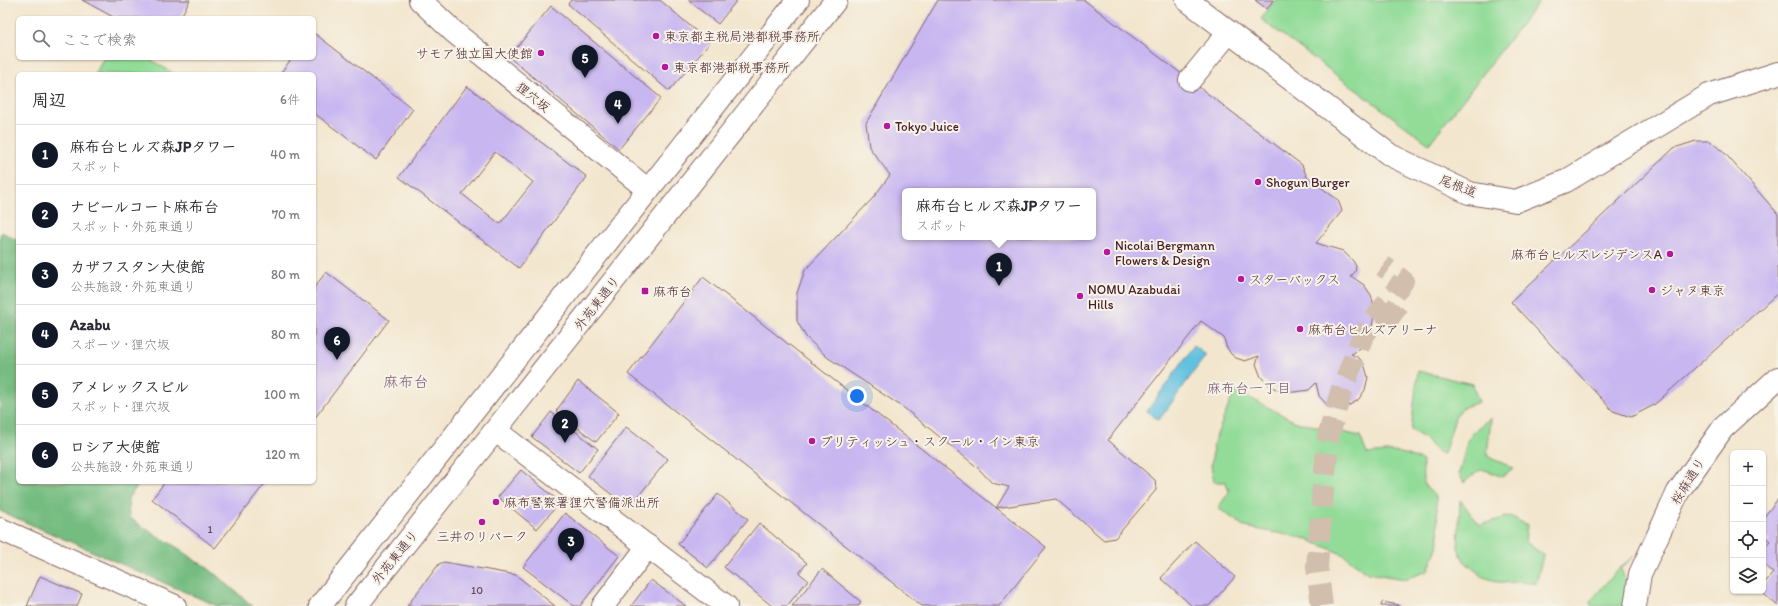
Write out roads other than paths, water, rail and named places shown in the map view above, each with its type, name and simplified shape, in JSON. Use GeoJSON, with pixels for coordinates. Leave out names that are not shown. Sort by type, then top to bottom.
{"type":"FeatureCollection","features":[{"type":"Feature","properties":{"kind":"street","name":"狸穴坂"},"geometry":{"type":"LineString","coordinates":[[420,0],[454,32],[648,190]]}},
{"type":"Feature","properties":{"kind":"street"},"geometry":{"type":"LineString","coordinates":[[320,606],[798,0]]}},
{"type":"Feature","properties":{"kind":"street","name":"外苑東通り"},"geometry":{"type":"LineString","coordinates":[[356,606],[836,0]]}},
{"type":"Feature","properties":{"kind":"street","name":"尾根道"},"geometry":{"type":"LineString","coordinates":[[1187,0],[1390,155],[1470,193],[1516,201],[1566,181],[1709,95],[1778,72]]}},
{"type":"Feature","properties":{"kind":"street"},"geometry":{"type":"LineString","coordinates":[[1190,80],[1229,32]]}},
{"type":"Feature","properties":{"kind":"street","name":"桜麻通り"},"geometry":{"type":"LineString","coordinates":[[1635,606],[1640,574],[1678,492],[1723,428],[1778,378]]}},
{"type":"Feature","properties":{"kind":"street"},"geometry":{"type":"LineString","coordinates":[[496,431],[726,606]]}},
{"type":"Feature","properties":{"kind":"street"},"geometry":{"type":"LineString","coordinates":[[0,529],[175,606]]}},
{"type":"Feature","properties":{"kind":"street"},"geometry":{"type":"LineString","coordinates":[[603,606],[648,546]]}},
{"type":"Feature","properties":{"kind":"water"},"geometry":{"type":"Polygon","coordinates":[[[1194,346],[1206,355],[1159,420],[1147,411],[1194,346]]]}},
{"type":"Feature","properties":{"kind":"tunnel"},"geometry":{"type":"LineString","coordinates":[[1322,606],[1317,567],[1329,434],[1341,392],[1363,336],[1403,281],[1383,266]]}},
{"type":"Feature","properties":{"kind":"tunnel"},"geometry":{"type":"LineString","coordinates":[[1383,307],[1402,321]]}},
{"type":"Feature","properties":{"kind":"place","name":"東京都主税局港都税事務所"},"geometry":{"type":"Point","coordinates":[656,36]}},
{"type":"Feature","properties":{"kind":"place","name":"サモア独立国大使館"},"geometry":{"type":"Point","coordinates":[541,53]}},
{"type":"Feature","properties":{"kind":"place","name":"東京都港都税事務所"},"geometry":{"type":"Point","coordinates":[665,67]}},
{"type":"Feature","properties":{"kind":"place","name":"アメレックスビル"},"geometry":{"type":"Point","coordinates":[585,78]}},
{"type":"Feature","properties":{"kind":"place","name":"Azabu"},"geometry":{"type":"Point","coordinates":[618,124]}},
{"type":"Feature","properties":{"kind":"place","name":"Tokyo Juice"},"geometry":{"type":"Point","coordinates":[887,126]}},
{"type":"Feature","properties":{"kind":"place","name":"Shogun Burger"},"geometry":{"type":"Point","coordinates":[1258,182]}},
{"type":"Feature","properties":{"kind":"place","name":"Nicolai Bergmann Flowers & Design"},"geometry":{"type":"Point","coordinates":[1107,252]}},
{"type":"Feature","properties":{"kind":"place","name":"麻布台ヒルズレジデンスA"},"geometry":{"type":"Point","coordinates":[1670,254]}},
{"type":"Feature","properties":{"kind":"place","name":"スターバックス"},"geometry":{"type":"Point","coordinates":[1241,279]}},
{"type":"Feature","properties":{"kind":"place","name":"麻布台ヒルズ森JPタワー"},"geometry":{"type":"Point","coordinates":[999,286]}},
{"type":"Feature","properties":{"kind":"place","name":"ジャヌ東京"},"geometry":{"type":"Point","coordinates":[1652,290]}},
{"type":"Feature","properties":{"kind":"place","name":"麻布台"},"geometry":{"type":"Point","coordinates":[645,291]}},
{"type":"Feature","properties":{"kind":"place","name":"NOMU Azabudai Hills"},"geometry":{"type":"Point","coordinates":[1080,296]}},
{"type":"Feature","properties":{"kind":"place","name":"麻布台ヒルズアリーナ"},"geometry":{"type":"Point","coordinates":[1300,329]}},
{"type":"Feature","properties":{"kind":"place","name":"ロシア大使館"},"geometry":{"type":"Point","coordinates":[337,360]}},
{"type":"Feature","properties":{"kind":"place","name":"ブリティッシュ・スクール・イン東京"},"geometry":{"type":"Point","coordinates":[812,441]}},
{"type":"Feature","properties":{"kind":"place","name":"ナビールコート麻布台"},"geometry":{"type":"Point","coordinates":[565,443]}},
{"type":"Feature","properties":{"kind":"place","name":"麻布警察署狸穴警備派出所"},"geometry":{"type":"Point","coordinates":[496,502]}},
{"type":"Feature","properties":{"kind":"place","name":"三井のリパーク"},"geometry":{"type":"Point","coordinates":[482,522]}},
{"type":"Feature","properties":{"kind":"place","name":"カザフスタン大使館"},"geometry":{"type":"Point","coordinates":[571,561]}},
{"type":"Feature","properties":{"kind":"district","name":"麻布台"},"geometry":{"type":"Point","coordinates":[406,382]}},
{"type":"Feature","properties":{"kind":"district","name":"麻布台一丁目"},"geometry":{"type":"Point","coordinates":[1249,388]}}]}
